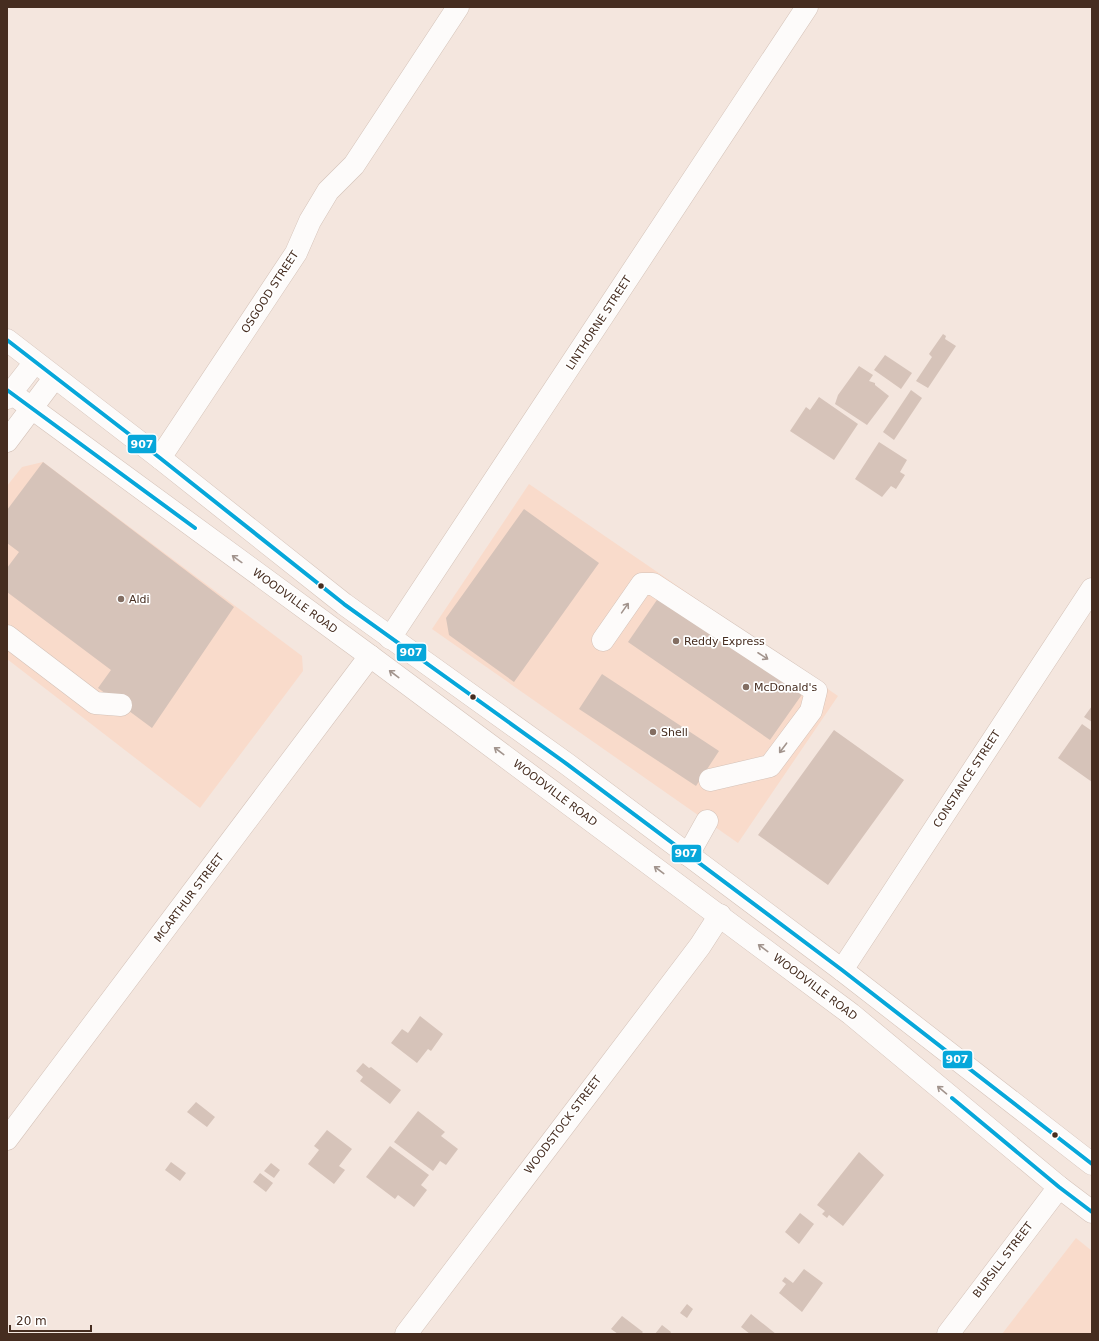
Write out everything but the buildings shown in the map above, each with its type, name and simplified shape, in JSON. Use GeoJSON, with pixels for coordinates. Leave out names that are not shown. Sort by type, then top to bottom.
{"type":"FeatureCollection","features":[{"type":"Feature","properties":{"kind":"street","name":"OSGOOD STREET"},"geometry":{"type":"LineString","coordinates":[[160,458],[296,253],[310,221],[328,191],[354,166],[458,7]]}},
{"type":"Feature","properties":{"kind":"street","name":"LINTHORNE STREET"},"geometry":{"type":"LineString","coordinates":[[390,638],[807,7]]}},
{"type":"Feature","properties":{"kind":"street"},"geometry":{"type":"LineString","coordinates":[[7,340],[160,458],[344,604],[567,764],[842,970],[1092,1164]]}},
{"type":"Feature","properties":{"kind":"street"},"geometry":{"type":"LineString","coordinates":[[8,394],[35,362]]}},
{"type":"Feature","properties":{"kind":"street"},"geometry":{"type":"LineString","coordinates":[[7,441],[55,377]]}},
{"type":"Feature","properties":{"kind":"street","name":"WOODVILLE ROAD"},"geometry":{"type":"LineString","coordinates":[[8,394],[32,408],[720,915],[851,1014],[1059,1187],[1092,1212]]}},
{"type":"Feature","properties":{"kind":"street"},"geometry":{"type":"LineString","coordinates":[[603,640],[642,584],[653,584],[816,690],[811,711],[770,766],[710,780]]}},
{"type":"Feature","properties":{"kind":"street","name":"CONSTANCE STREET"},"geometry":{"type":"LineString","coordinates":[[842,970],[1092,589]]}},
{"type":"Feature","properties":{"kind":"street"},"geometry":{"type":"LineString","coordinates":[[7,636],[95,703],[121,705]]}},
{"type":"Feature","properties":{"kind":"street","name":"MCARTHUR STREET"},"geometry":{"type":"LineString","coordinates":[[7,1139],[370,656]]}},
{"type":"Feature","properties":{"kind":"street"},"geometry":{"type":"LineString","coordinates":[[688,855],[708,821]]}},
{"type":"Feature","properties":{"kind":"street","name":"WOODSTOCK STREET"},"geometry":{"type":"LineString","coordinates":[[406,1334],[700,946],[720,915]]}},
{"type":"Feature","properties":{"kind":"street","name":"BURSILL STREET"},"geometry":{"type":"LineString","coordinates":[[948,1334],[1059,1187]]}},
{"type":"Feature","properties":{"kind":"shaded area"},"geometry":{"type":"Polygon","coordinates":[[[43,462],[302,656],[303,671],[200,808],[7,659],[7,486],[22,467],[43,462]]]}},
{"type":"Feature","properties":{"kind":"shaded area"},"geometry":{"type":"Polygon","coordinates":[[[529,484],[838,696],[738,843],[432,629],[529,484]]]}},
{"type":"Feature","properties":{"kind":"shaded area"},"geometry":{"type":"Polygon","coordinates":[[[1076,1238],[1092,1251],[1092,1334],[1002,1334],[1076,1238]]]}},
{"type":"Feature","properties":{"kind":"transit line","name":"907"},"geometry":{"type":"LineString","coordinates":[[7,340],[160,458],[344,604],[567,764],[842,970],[1092,1164]]}},
{"type":"Feature","properties":{"kind":"transit line","name":"907"},"geometry":{"type":"LineString","coordinates":[[7,390],[195,528]]}},
{"type":"Feature","properties":{"kind":"transit line","name":"907"},"geometry":{"type":"LineString","coordinates":[[952,1098],[1059,1187],[1092,1212]]}},
{"type":"Feature","properties":{"kind":"place","name":"Aldi"},"geometry":{"type":"Point","coordinates":[121,599]}},
{"type":"Feature","properties":{"kind":"place","name":"Reddy Express"},"geometry":{"type":"Point","coordinates":[676,641]}},
{"type":"Feature","properties":{"kind":"place","name":"McDonald's"},"geometry":{"type":"Point","coordinates":[746,687]}},
{"type":"Feature","properties":{"kind":"place","name":"Shell"},"geometry":{"type":"Point","coordinates":[653,732]}}]}
